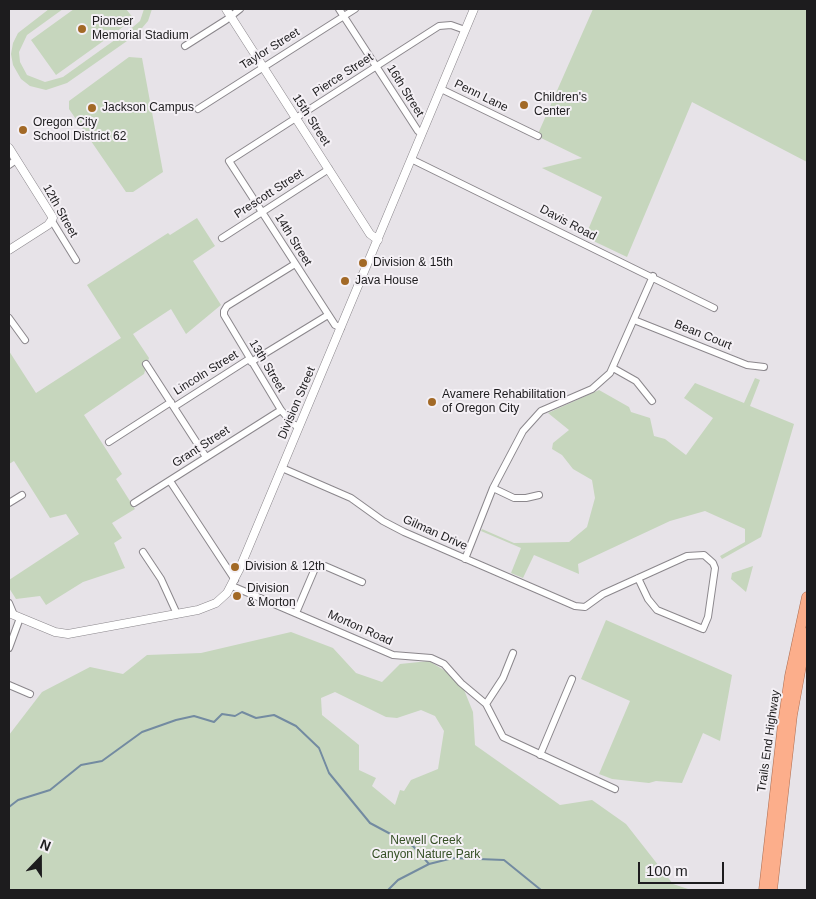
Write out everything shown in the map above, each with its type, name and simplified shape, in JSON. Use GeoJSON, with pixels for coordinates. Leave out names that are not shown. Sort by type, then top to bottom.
{"type":"FeatureCollection","features":[{"type":"Feature","properties":{"kind":"highway","name":"Trails End Highway"},"geometry":{"type":"LineString","coordinates":[[764,890],[784,715],[796,645],[807,597]]}},
{"type":"Feature","properties":{"kind":"highway","name":"Trails End Highway"},"geometry":{"type":"LineString","coordinates":[[772,890],[792,715],[807,633]]}},
{"type":"Feature","properties":{"kind":"street"},"geometry":{"type":"LineString","coordinates":[[185,46],[229,12],[240,9]]}},
{"type":"Feature","properties":{"kind":"street","name":"16th Street"},"geometry":{"type":"LineString","coordinates":[[339,9],[418,131],[422,133]]}},
{"type":"Feature","properties":{"kind":"street","name":"Taylor Street"},"geometry":{"type":"LineString","coordinates":[[198,108],[355,9]]}},
{"type":"Feature","properties":{"kind":"street","name":"Division Street"},"geometry":{"type":"LineString","coordinates":[[14,615],[64,634],[177,614],[213,604],[224,597],[234,583],[474,9]]}},
{"type":"Feature","properties":{"kind":"street","name":"15th Street"},"geometry":{"type":"LineString","coordinates":[[229,12],[370,234],[378,240]]}},
{"type":"Feature","properties":{"kind":"street","name":"Pierce Street"},"geometry":{"type":"LineString","coordinates":[[229,161],[445,24],[465,30]]}},
{"type":"Feature","properties":{"kind":"street","name":"Penn Lane"},"geometry":{"type":"LineString","coordinates":[[441,90],[538,136]]}},
{"type":"Feature","properties":{"kind":"street","name":"12th Street"},"geometry":{"type":"LineString","coordinates":[[9,148],[52,214],[52,221],[76,260]]}},
{"type":"Feature","properties":{"kind":"street","name":"Davis Road"},"geometry":{"type":"LineString","coordinates":[[411,159],[548,224],[596,251],[652,276],[714,308]]}},
{"type":"Feature","properties":{"kind":"street"},"geometry":{"type":"LineString","coordinates":[[9,165],[16,160]]}},
{"type":"Feature","properties":{"kind":"street","name":"14th Street"},"geometry":{"type":"LineString","coordinates":[[229,161],[328,315],[335,325],[341,328]]}},
{"type":"Feature","properties":{"kind":"street","name":"Prescott Street"},"geometry":{"type":"LineString","coordinates":[[222,238],[329,169]]}},
{"type":"Feature","properties":{"kind":"street"},"geometry":{"type":"LineString","coordinates":[[9,250],[52,221]]}},
{"type":"Feature","properties":{"kind":"street","name":"13th Street"},"geometry":{"type":"LineString","coordinates":[[295,264],[227,306],[224,315],[281,410],[292,424],[299,427]]}},
{"type":"Feature","properties":{"kind":"street"},"geometry":{"type":"LineString","coordinates":[[465,559],[493,488],[502,475],[516,441],[535,416],[562,400],[592,388],[600,383],[613,368],[652,276]]}},
{"type":"Feature","properties":{"kind":"street","name":"Lincoln Street"},"geometry":{"type":"LineString","coordinates":[[109,442],[328,315]]}},
{"type":"Feature","properties":{"kind":"street"},"geometry":{"type":"LineString","coordinates":[[9,318],[25,340]]}},
{"type":"Feature","properties":{"kind":"street","name":"Bean Court"},"geometry":{"type":"LineString","coordinates":[[634,320],[747,365],[764,367]]}},
{"type":"Feature","properties":{"kind":"street"},"geometry":{"type":"LineString","coordinates":[[146,364],[206,457]]}},
{"type":"Feature","properties":{"kind":"street"},"geometry":{"type":"LineString","coordinates":[[613,368],[636,381],[652,401]]}},
{"type":"Feature","properties":{"kind":"street","name":"Grant Street"},"geometry":{"type":"LineString","coordinates":[[134,503],[281,410]]}},
{"type":"Feature","properties":{"kind":"street","name":"Gilman Drive"},"geometry":{"type":"LineString","coordinates":[[282,468],[351,498],[394,527],[568,604],[585,607],[603,594],[638,578]]}},
{"type":"Feature","properties":{"kind":"street"},"geometry":{"type":"LineString","coordinates":[[170,481],[234,583]]}},
{"type":"Feature","properties":{"kind":"street"},"geometry":{"type":"LineString","coordinates":[[493,488],[514,498],[539,495]]}},
{"type":"Feature","properties":{"kind":"street"},"geometry":{"type":"LineString","coordinates":[[9,503],[22,495]]}},
{"type":"Feature","properties":{"kind":"street"},"geometry":{"type":"LineString","coordinates":[[143,552],[161,579],[177,614]]}},
{"type":"Feature","properties":{"kind":"street"},"geometry":{"type":"LineString","coordinates":[[693,554],[704,555],[709,558],[713,563],[715,575],[706,622],[702,630],[657,610],[648,599],[638,578],[693,554]]}},
{"type":"Feature","properties":{"kind":"street"},"geometry":{"type":"LineString","coordinates":[[296,613],[316,566],[324,566],[362,582]]}},
{"type":"Feature","properties":{"kind":"street","name":"Morton Road"},"geometry":{"type":"LineString","coordinates":[[234,583],[296,613],[394,655],[431,658],[438,661],[450,668],[461,683],[486,704],[501,735],[540,755],[615,788]]}},
{"type":"Feature","properties":{"kind":"street"},"geometry":{"type":"LineString","coordinates":[[9,603],[14,615],[9,648]]}},
{"type":"Feature","properties":{"kind":"street"},"geometry":{"type":"LineString","coordinates":[[486,704],[503,678],[513,653]]}},
{"type":"Feature","properties":{"kind":"street"},"geometry":{"type":"LineString","coordinates":[[540,755],[572,679]]}},
{"type":"Feature","properties":{"kind":"street"},"geometry":{"type":"LineString","coordinates":[[9,685],[30,694]]}},
{"type":"Feature","properties":{"kind":"green space"},"geometry":{"type":"Polygon","coordinates":[[[49,9],[63,9],[27,35],[19,52],[20,62],[27,75],[45,82],[63,77],[133,27],[140,21],[144,9],[152,9],[148,21],[137,34],[67,83],[46,90],[30,86],[21,79],[13,65],[11,54],[13,43],[18,33],[49,9]]]}},
{"type":"Feature","properties":{"kind":"green space"},"geometry":{"type":"Polygon","coordinates":[[[74,9],[126,9],[134,19],[56,75],[31,40],[74,9]]]}},
{"type":"Feature","properties":{"kind":"green space"},"geometry":{"type":"Polygon","coordinates":[[[593,9],[807,9],[807,162],[692,102],[627,257],[585,237],[602,197],[542,168],[582,158],[537,136],[593,9]]]}},
{"type":"Feature","properties":{"kind":"green space"},"geometry":{"type":"Polygon","coordinates":[[[129,57],[142,58],[163,172],[133,192],[126,192],[69,109],[69,101],[129,57]]]}},
{"type":"Feature","properties":{"kind":"green space"},"geometry":{"type":"Polygon","coordinates":[[[197,218],[215,246],[193,261],[221,305],[186,334],[171,309],[133,334],[149,358],[144,374],[84,415],[122,474],[116,479],[135,509],[112,523],[122,538],[114,543],[125,568],[83,582],[46,605],[40,596],[16,599],[9,588],[9,580],[79,534],[66,514],[50,518],[14,461],[9,464],[9,351],[36,393],[121,338],[87,285],[168,233],[170,235],[197,218]]]}},
{"type":"Feature","properties":{"kind":"green space"},"geometry":{"type":"Polygon","coordinates":[[[755,378],[760,380],[750,406],[794,424],[761,537],[722,559],[720,556],[745,542],[745,529],[705,511],[670,521],[578,564],[579,574],[534,555],[523,578],[511,573],[521,548],[481,531],[482,529],[514,543],[569,542],[587,527],[595,498],[592,480],[573,469],[562,455],[552,449],[553,443],[569,430],[548,413],[599,390],[629,407],[631,412],[650,418],[654,436],[665,439],[686,455],[713,418],[684,398],[695,383],[744,403],[755,378]]]}},
{"type":"Feature","properties":{"kind":"green space"},"geometry":{"type":"Polygon","coordinates":[[[753,566],[746,592],[731,579],[732,573],[753,566]]]}},
{"type":"Feature","properties":{"kind":"green space"},"geometry":{"type":"Polygon","coordinates":[[[606,620],[732,675],[720,741],[703,733],[682,783],[656,781],[649,783],[612,779],[599,774],[630,701],[581,679],[606,620]]]}},
{"type":"Feature","properties":{"kind":"green space","name":"Newell Creek Canyon Nature Park"},"geometry":{"type":"Polygon","coordinates":[[[291,632],[333,648],[356,673],[382,682],[400,664],[429,661],[460,680],[473,712],[475,745],[560,805],[592,800],[626,824],[673,884],[691,890],[9,890],[9,735],[42,692],[90,667],[123,674],[147,655],[201,653],[291,632]],[[335,692],[321,698],[322,715],[359,745],[359,770],[376,778],[372,786],[395,805],[400,790],[404,791],[411,780],[438,769],[444,731],[435,716],[421,710],[397,718],[386,717],[335,692]]]}},
{"type":"Feature","properties":{"kind":"waterway"},"geometry":{"type":"LineString","coordinates":[[9,807],[18,800],[50,790],[81,765],[102,761],[142,732],[176,720],[194,716],[214,722],[222,714],[235,716],[242,712],[256,718],[274,715],[296,726],[319,748],[329,773],[370,823],[413,846],[429,864]]}},
{"type":"Feature","properties":{"kind":"waterway"},"geometry":{"type":"LineString","coordinates":[[388,890],[398,880],[429,864],[453,858],[504,860],[541,890]]}},
{"type":"Feature","properties":{"kind":"place","name":"Pioneer Memorial Stadium"},"geometry":{"type":"Point","coordinates":[82,29]}},
{"type":"Feature","properties":{"kind":"place","name":"Children's Center"},"geometry":{"type":"Point","coordinates":[524,105]}},
{"type":"Feature","properties":{"kind":"place","name":"Jackson Campus"},"geometry":{"type":"Point","coordinates":[92,108]}},
{"type":"Feature","properties":{"kind":"place","name":"Oregon City School District 62"},"geometry":{"type":"Point","coordinates":[23,130]}},
{"type":"Feature","properties":{"kind":"place","name":"Division & 15th"},"geometry":{"type":"Point","coordinates":[363,263]}},
{"type":"Feature","properties":{"kind":"place","name":"Java House"},"geometry":{"type":"Point","coordinates":[345,281]}},
{"type":"Feature","properties":{"kind":"place","name":"Avamere Rehabilitation of Oregon City"},"geometry":{"type":"Point","coordinates":[432,402]}},
{"type":"Feature","properties":{"kind":"place","name":"Division & 12th"},"geometry":{"type":"Point","coordinates":[235,567]}},
{"type":"Feature","properties":{"kind":"place","name":"Division & Morton"},"geometry":{"type":"Point","coordinates":[237,596]}}]}
